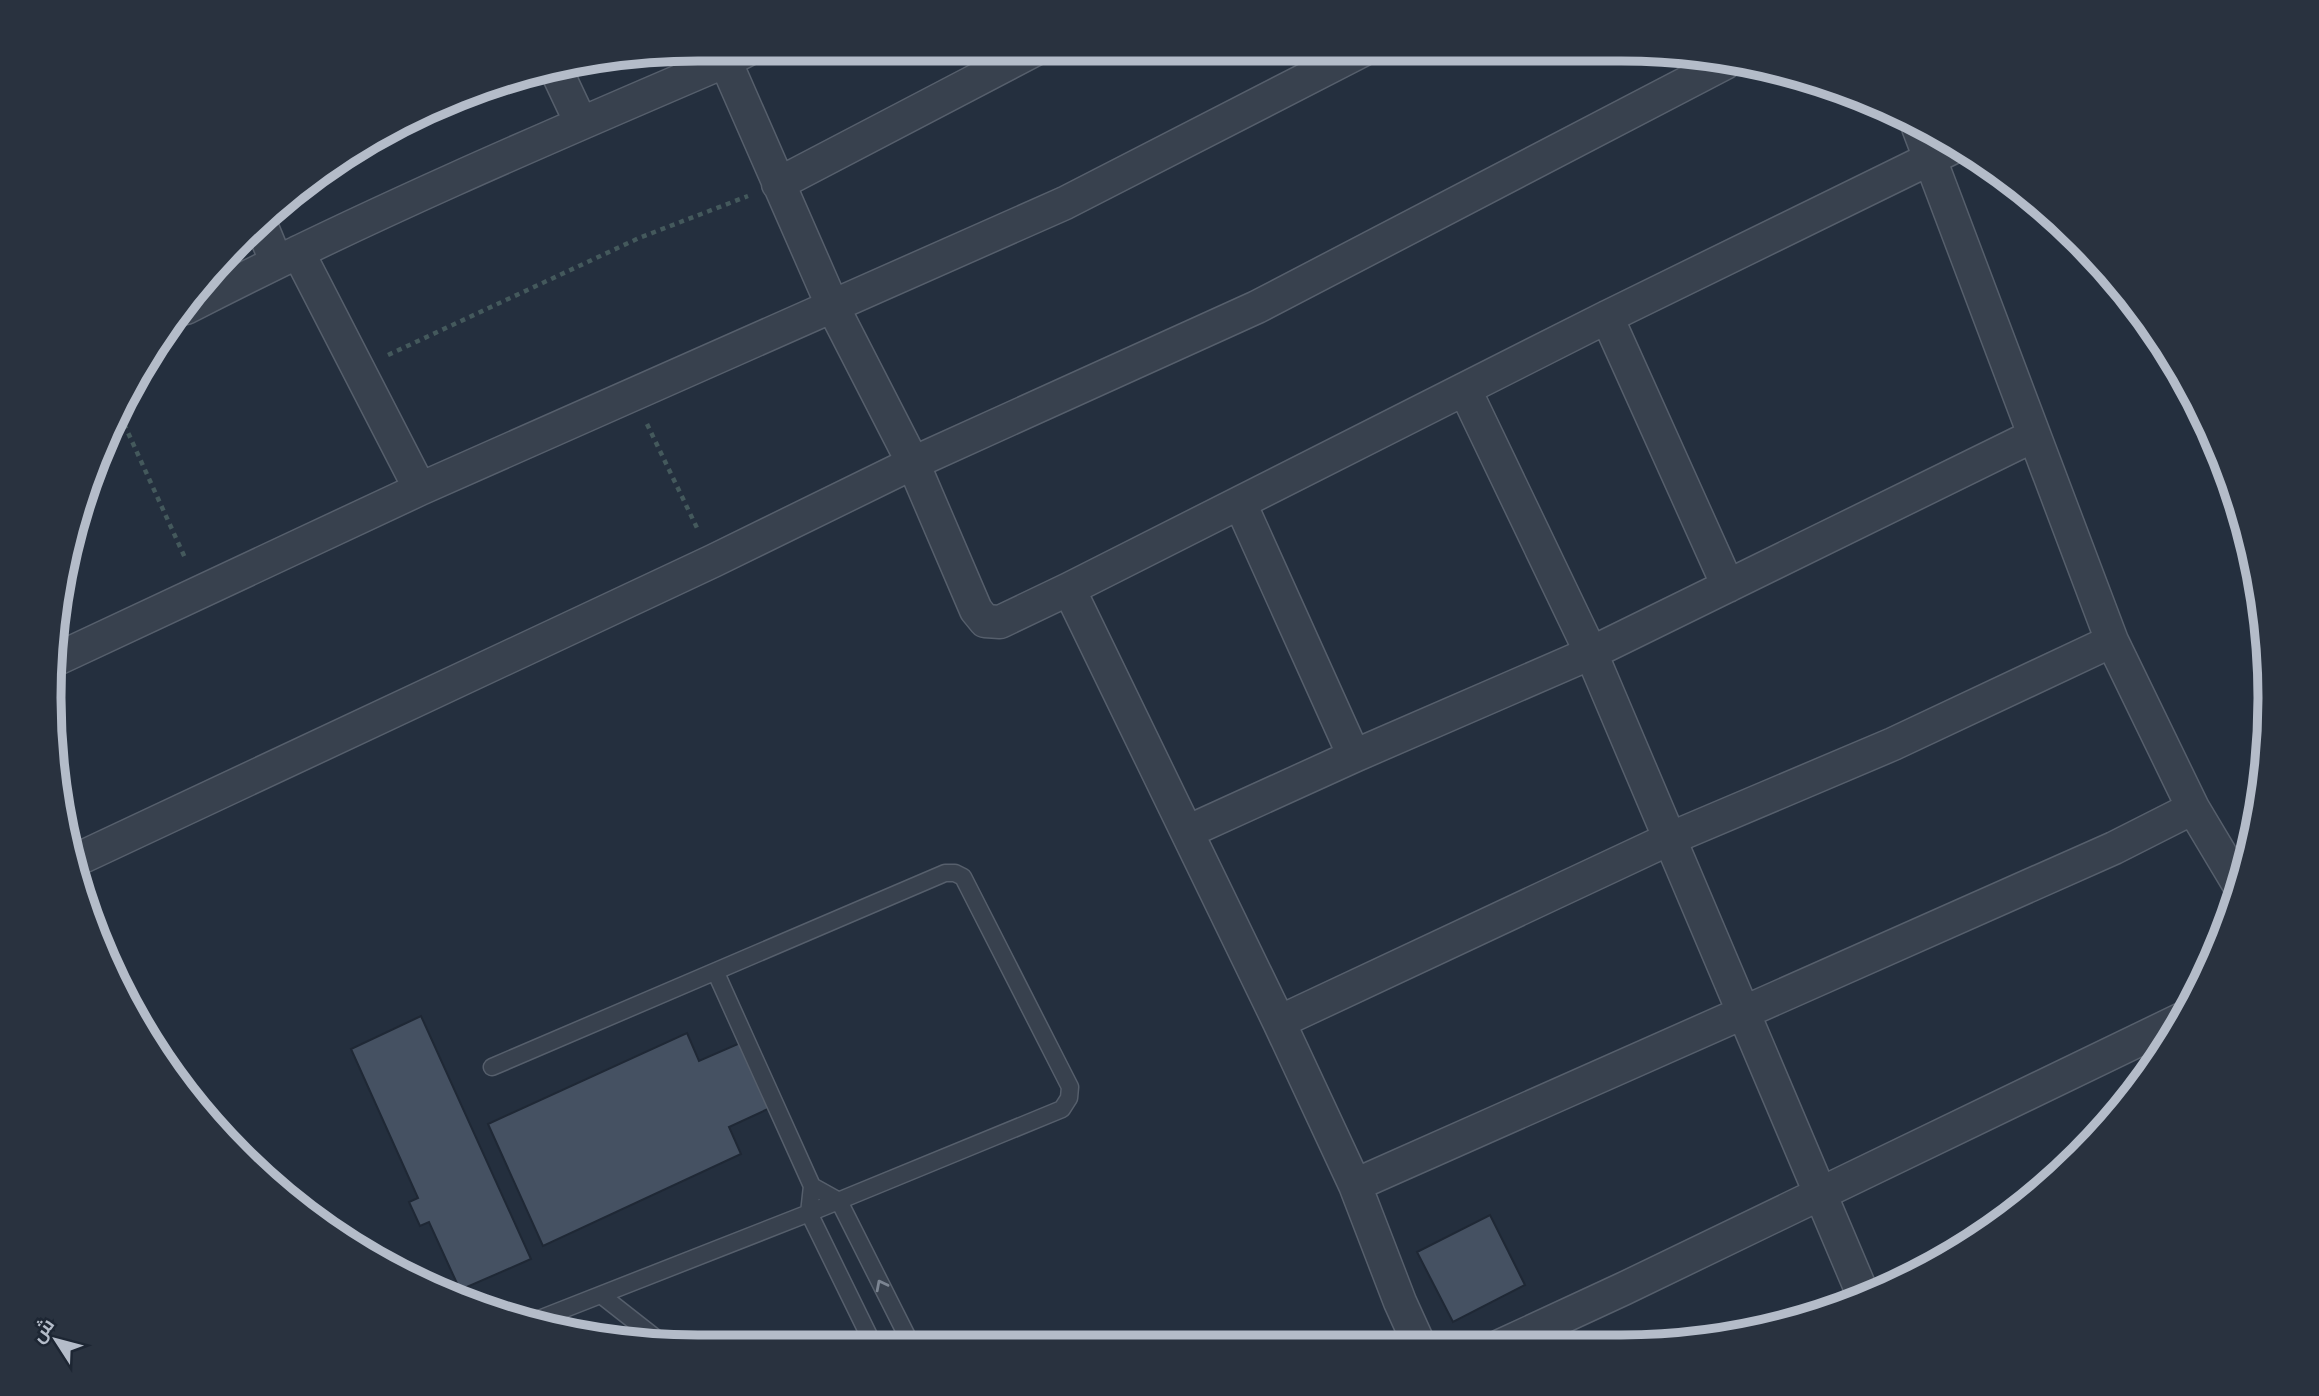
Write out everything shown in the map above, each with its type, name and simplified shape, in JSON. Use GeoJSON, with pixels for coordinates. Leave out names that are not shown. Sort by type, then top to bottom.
{"type":"FeatureCollection","features":[{"type":"Feature","properties":{"kind":"street"},"geometry":{"type":"LineString","coordinates":[[202,299],[287,256],[714,61]]}},
{"type":"Feature","properties":{"kind":"street"},"geometry":{"type":"LineString","coordinates":[[734,61],[778,184],[832,305],[913,463],[976,610],[985,621],[1000,622],[1069,589],[1607,317],[1942,152],[2034,436],[2112,641],[2193,808],[2233,874]]}},
{"type":"Feature","properties":{"kind":"street"},"geometry":{"type":"LineString","coordinates":[[778,184],[1015,61]]}},
{"type":"Feature","properties":{"kind":"street"},"geometry":{"type":"LineString","coordinates":[[63,656],[420,489],[1065,203],[1342,61]]}},
{"type":"Feature","properties":{"kind":"street"},"geometry":{"type":"LineString","coordinates":[[82,857],[713,561],[913,463],[1256,307],[1712,68]]}},
{"type":"Feature","properties":{"kind":"street"},"geometry":{"type":"LineString","coordinates":[[559,77],[581,123]]}},
{"type":"Feature","properties":{"kind":"street"},"geometry":{"type":"LineString","coordinates":[[266,231],[287,256],[359,369],[420,489]]}},
{"type":"Feature","properties":{"kind":"street"},"geometry":{"type":"LineString","coordinates":[[1607,317],[1728,586]]}},
{"type":"Feature","properties":{"kind":"street"},"geometry":{"type":"LineString","coordinates":[[1465,390],[1591,653],[1860,1288]]}},
{"type":"Feature","properties":{"kind":"street"},"geometry":{"type":"LineString","coordinates":[[1186,832],[1591,653],[2034,436]]}},
{"type":"Feature","properties":{"kind":"street"},"geometry":{"type":"LineString","coordinates":[[1240,503],[1354,756]]}},
{"type":"Feature","properties":{"kind":"street"},"geometry":{"type":"LineString","coordinates":[[1069,589],[1355,1185],[1415,1335]]}},
{"type":"Feature","properties":{"kind":"street"},"geometry":{"type":"LineString","coordinates":[[1279,1022],[1670,839],[1893,744],[2112,641]]}},
{"type":"Feature","properties":{"kind":"street"},"geometry":{"type":"LineString","coordinates":[[1355,1185],[2101,854],[2193,808]]}},
{"type":"Feature","properties":{"kind":"street"},"geometry":{"type":"LineString","coordinates":[[1524,1335],[2165,1027]]}},
{"type":"Feature","properties":{"kind":"lane"},"geometry":{"type":"LineString","coordinates":[[492,1067],[945,873],[955,873],[963,877],[1070,1087],[1069,1098],[1062,1109],[810,1213],[546,1316]]}},
{"type":"Feature","properties":{"kind":"lane"},"geometry":{"type":"LineString","coordinates":[[716,973],[812,1186],[810,1213],[869,1335]]}},
{"type":"Feature","properties":{"kind":"lane"},"geometry":{"type":"LineString","coordinates":[[812,1186],[839,1201],[906,1335]]}},
{"type":"Feature","properties":{"kind":"lane"},"geometry":{"type":"LineString","coordinates":[[601,1295],[648,1332]]}},
{"type":"Feature","properties":{"kind":"path"},"geometry":{"type":"LineString","coordinates":[[359,369],[639,238],[778,184]]}},
{"type":"Feature","properties":{"kind":"path"},"geometry":{"type":"LineString","coordinates":[[633,395],[713,561]]}},
{"type":"Feature","properties":{"kind":"path"},"geometry":{"type":"LineString","coordinates":[[124,423],[202,593]]}},
{"type":"Feature","properties":{"kind":"building"},"geometry":{"type":"Polygon","coordinates":[[[421,1016],[531,1259],[462,1289],[459,1288],[429,1222],[420,1226],[409,1202],[418,1198],[351,1049],[421,1016]]]}},
{"type":"Feature","properties":{"kind":"building"},"geometry":{"type":"Polygon","coordinates":[[[687,1033],[699,1061],[740,1043],[770,1108],[729,1127],[741,1154],[543,1246],[488,1124],[687,1033]]]}},
{"type":"Feature","properties":{"kind":"building"},"geometry":{"type":"Polygon","coordinates":[[[1490,1215],[1525,1285],[1453,1322],[1417,1252],[1490,1215]]]}}]}
